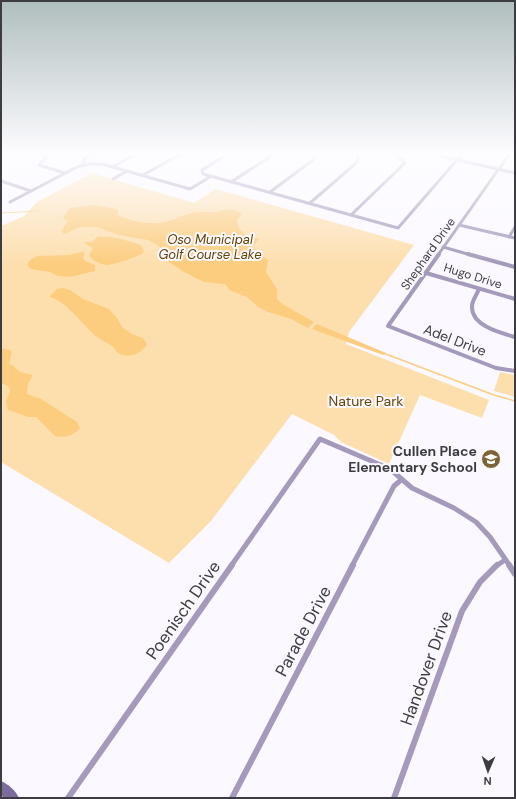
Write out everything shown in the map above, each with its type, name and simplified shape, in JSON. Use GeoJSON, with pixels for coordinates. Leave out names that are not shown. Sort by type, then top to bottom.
{"type":"FeatureCollection","features":[{"type":"Feature","properties":{"kind":"main road"},"geometry":{"type":"LineString","coordinates":[[1,787],[13,798]]}},
{"type":"Feature","properties":{"kind":"street"},"geometry":{"type":"LineString","coordinates":[[263,190],[398,228],[431,190]]}},
{"type":"Feature","properties":{"kind":"street"},"geometry":{"type":"LineString","coordinates":[[310,203],[325,190]]}},
{"type":"Feature","properties":{"kind":"street"},"geometry":{"type":"LineString","coordinates":[[351,215],[376,190]]}},
{"type":"Feature","properties":{"kind":"street","name":"Shephard Drive"},"geometry":{"type":"LineString","coordinates":[[388,326],[483,190]]}},
{"type":"Feature","properties":{"kind":"street"},"geometry":{"type":"LineString","coordinates":[[10,202],[31,191]]}},
{"type":"Feature","properties":{"kind":"street"},"geometry":{"type":"LineString","coordinates":[[459,225],[515,238]]}},
{"type":"Feature","properties":{"kind":"street"},"geometry":{"type":"LineString","coordinates":[[509,237],[515,227]]}},
{"type":"Feature","properties":{"kind":"street"},"geometry":{"type":"LineString","coordinates":[[443,247],[515,267]]}},
{"type":"Feature","properties":{"kind":"street","name":"Hugo Drive"},"geometry":{"type":"LineString","coordinates":[[426,272],[515,299]]}},
{"type":"Feature","properties":{"kind":"street"},"geometry":{"type":"LineString","coordinates":[[479,289],[472,307],[474,314],[479,321],[485,326],[515,337]]}},
{"type":"Feature","properties":{"kind":"street","name":"Adel Drive"},"geometry":{"type":"LineString","coordinates":[[388,326],[496,368],[515,371]]}},
{"type":"Feature","properties":{"kind":"street","name":"Poenisch Drive"},"geometry":{"type":"LineString","coordinates":[[68,798],[320,439],[390,469],[401,480]]}},
{"type":"Feature","properties":{"kind":"street"},"geometry":{"type":"LineString","coordinates":[[401,480],[412,488],[454,508],[476,522],[490,537],[515,574]]}},
{"type":"Feature","properties":{"kind":"street","name":"Parade Drive"},"geometry":{"type":"LineString","coordinates":[[232,798],[394,486],[401,480]]}},
{"type":"Feature","properties":{"kind":"street","name":"Handover Drive"},"geometry":{"type":"LineString","coordinates":[[394,798],[462,611],[475,589],[490,569],[505,560]]}},
{"type":"Feature","properties":{"kind":"green space","name":"Nature Park"},"geometry":{"type":"Polygon","coordinates":[[[59,190],[151,190],[194,203],[214,190],[221,190],[414,245],[349,332],[346,344],[489,400],[482,418],[420,395],[389,464],[341,442],[334,435],[292,414],[211,521],[169,563],[1,462],[1,226],[24,216],[37,202],[59,190]]]}},
{"type":"Feature","properties":{"kind":"green space"},"geometry":{"type":"Polygon","coordinates":[[[500,372],[515,375],[515,397],[494,391],[500,372]]]}},
{"type":"Feature","properties":{"kind":"water","name":"Oso Municipal Golf Course Lake"},"geometry":{"type":"Polygon","coordinates":[[[95,205],[117,209],[118,215],[138,222],[148,223],[159,223],[194,212],[235,210],[242,214],[237,221],[240,229],[249,236],[260,238],[252,247],[268,260],[266,272],[277,289],[277,299],[284,305],[314,322],[308,328],[291,319],[268,312],[258,307],[247,297],[229,290],[224,284],[204,282],[184,272],[169,262],[159,246],[148,240],[119,235],[97,227],[80,227],[65,234],[61,232],[68,221],[63,218],[70,208],[95,205]]]}},
{"type":"Feature","properties":{"kind":"water"},"geometry":{"type":"Polygon","coordinates":[[[97,237],[120,239],[132,242],[142,246],[144,252],[121,262],[107,265],[103,264],[90,257],[89,255],[93,248],[83,242],[92,242],[97,237]]]}},
{"type":"Feature","properties":{"kind":"water"},"geometry":{"type":"Polygon","coordinates":[[[82,252],[85,253],[83,258],[85,261],[95,265],[95,271],[70,277],[58,276],[50,272],[31,269],[27,265],[30,260],[37,256],[69,255],[82,252]]]}},
{"type":"Feature","properties":{"kind":"water"},"geometry":{"type":"Polygon","coordinates":[[[63,288],[70,290],[83,299],[109,309],[117,318],[122,327],[132,334],[143,338],[147,344],[145,348],[138,353],[126,356],[118,353],[112,346],[92,333],[62,303],[49,297],[57,289],[63,288]]]}},
{"type":"Feature","properties":{"kind":"water"},"geometry":{"type":"Polygon","coordinates":[[[317,324],[386,353],[383,355],[312,329],[317,324]]]}},
{"type":"Feature","properties":{"kind":"water"},"geometry":{"type":"Polygon","coordinates":[[[1,348],[12,351],[9,364],[20,372],[33,375],[28,384],[27,394],[41,399],[77,422],[80,428],[75,433],[69,436],[55,436],[36,417],[28,417],[8,410],[6,402],[10,391],[8,386],[1,383],[1,348]]]}},
{"type":"Feature","properties":{"kind":"waterway"},"geometry":{"type":"LineString","coordinates":[[1,213],[38,211]]}},
{"type":"Feature","properties":{"kind":"waterway"},"geometry":{"type":"LineString","coordinates":[[383,353],[494,395],[515,401]]}},
{"type":"Feature","properties":{"kind":"place","name":"Cullen Place Elementary School"},"geometry":{"type":"Point","coordinates":[491,459]}}]}
